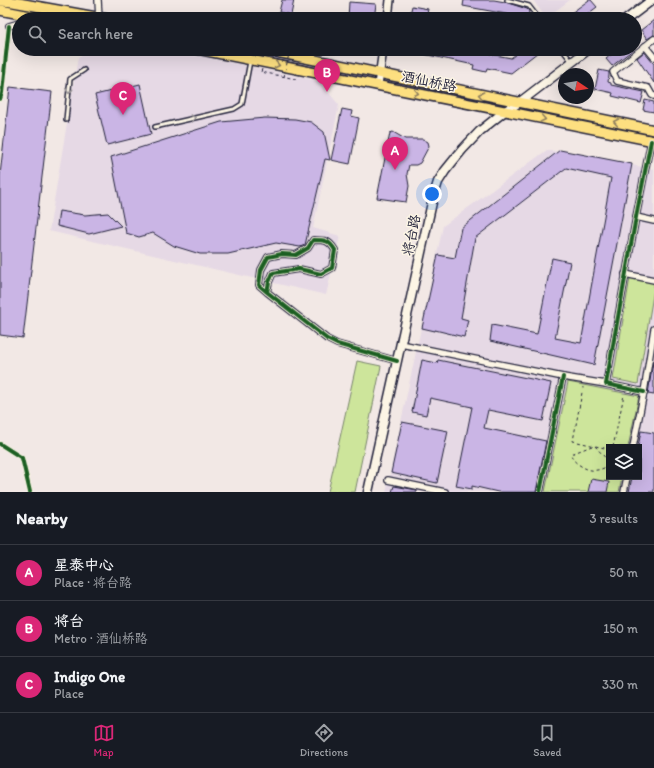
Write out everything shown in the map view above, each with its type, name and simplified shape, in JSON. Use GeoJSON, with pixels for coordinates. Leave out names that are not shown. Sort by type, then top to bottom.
{"type":"FeatureCollection","features":[{"type":"Feature","properties":{"kind":"main road"},"geometry":{"type":"LineString","coordinates":[[636,12],[652,0]]}},
{"type":"Feature","properties":{"kind":"main road"},"geometry":{"type":"LineString","coordinates":[[0,1],[13,1],[67,12]]}},
{"type":"Feature","properties":{"kind":"main road"},"geometry":{"type":"LineString","coordinates":[[0,10],[12,12]]}},
{"type":"Feature","properties":{"kind":"main road","name":"酒仙桥路"},"geometry":{"type":"LineString","coordinates":[[231,56],[652,141]]}},
{"type":"Feature","properties":{"kind":"main road","name":"酒仙桥路"},"geometry":{"type":"LineString","coordinates":[[295,56],[654,130]]}},
{"type":"Feature","properties":{"kind":"main road","name":"将台路"},"geometry":{"type":"LineString","coordinates":[[368,492],[432,198],[438,182],[462,150],[480,131],[580,56]]}},
{"type":"Feature","properties":{"kind":"street"},"geometry":{"type":"LineString","coordinates":[[98,0],[101,12]]}},
{"type":"Feature","properties":{"kind":"street"},"geometry":{"type":"LineString","coordinates":[[389,12],[390,0]]}},
{"type":"Feature","properties":{"kind":"street"},"geometry":{"type":"LineString","coordinates":[[642,48],[654,39]]}},
{"type":"Feature","properties":{"kind":"street"},"geometry":{"type":"LineString","coordinates":[[645,46],[654,58]]}},
{"type":"Feature","properties":{"kind":"street"},"geometry":{"type":"LineString","coordinates":[[378,85],[383,56]]}},
{"type":"Feature","properties":{"kind":"street"},"geometry":{"type":"LineString","coordinates":[[633,56],[613,72],[617,81],[648,88],[654,96]]}},
{"type":"Feature","properties":{"kind":"street"},"geometry":{"type":"LineString","coordinates":[[606,384],[625,274],[652,141]]}},
{"type":"Feature","properties":{"kind":"street"},"geometry":{"type":"LineString","coordinates":[[636,217],[654,220]]}},
{"type":"Feature","properties":{"kind":"street"},"geometry":{"type":"LineString","coordinates":[[267,292],[273,273],[299,268],[321,274],[332,268],[335,250],[331,244],[323,240],[313,240],[308,248],[296,254],[282,254],[268,257],[262,270],[259,285],[267,292],[327,339],[337,344],[397,361]]}},
{"type":"Feature","properties":{"kind":"street"},"geometry":{"type":"LineString","coordinates":[[625,274],[654,280]]}},
{"type":"Feature","properties":{"kind":"street"},"geometry":{"type":"LineString","coordinates":[[634,444],[654,329]]}},
{"type":"Feature","properties":{"kind":"street"},"geometry":{"type":"LineString","coordinates":[[401,344],[644,392]]}},
{"type":"Feature","properties":{"kind":"street"},"geometry":{"type":"LineString","coordinates":[[540,492],[563,377]]}},
{"type":"Feature","properties":{"kind":"street"},"geometry":{"type":"LineString","coordinates":[[388,480],[445,492]]}},
{"type":"Feature","properties":{"kind":"street"},"geometry":{"type":"LineString","coordinates":[[624,492],[626,480]]}},
{"type":"Feature","properties":{"kind":"lane"},"geometry":{"type":"LineString","coordinates":[[508,0],[529,6],[534,12]]}},
{"type":"Feature","properties":{"kind":"lane"},"geometry":{"type":"LineString","coordinates":[[567,56],[572,62]]}},
{"type":"Feature","properties":{"kind":"lane"},"geometry":{"type":"LineString","coordinates":[[155,127],[234,109],[242,104],[250,60]]}},
{"type":"Feature","properties":{"kind":"lane"},"geometry":{"type":"LineString","coordinates":[[66,120],[70,79],[84,70]]}},
{"type":"Feature","properties":{"kind":"path"},"geometry":{"type":"LineString","coordinates":[[284,77],[288,56]]}},
{"type":"Feature","properties":{"kind":"path"},"geometry":{"type":"LineString","coordinates":[[262,69],[261,72],[296,79],[291,76]]}},
{"type":"Feature","properties":{"kind":"path"},"geometry":{"type":"LineString","coordinates":[[585,381],[573,441],[606,447]]}},
{"type":"Feature","properties":{"kind":"path"},"geometry":{"type":"LineString","coordinates":[[614,444],[625,388]]}},
{"type":"Feature","properties":{"kind":"path"},"geometry":{"type":"LineString","coordinates":[[594,445],[606,459]]}},
{"type":"Feature","properties":{"kind":"path"},"geometry":{"type":"LineString","coordinates":[[594,445],[571,454],[572,457],[575,462],[588,470],[595,471],[606,468]]}},
{"type":"Feature","properties":{"kind":"shaded area"},"geometry":{"type":"Polygon","coordinates":[[[533,0],[570,0],[554,12],[542,12],[533,0]]]}},
{"type":"Feature","properties":{"kind":"shaded area"},"geometry":{"type":"Polygon","coordinates":[[[199,56],[319,81],[339,105],[313,228],[340,236],[326,295],[49,231],[78,57],[199,56]]]}},
{"type":"Feature","properties":{"kind":"shaded area"},"geometry":{"type":"Polygon","coordinates":[[[547,150],[654,169],[654,492],[386,492],[443,226],[547,150]]]}},
{"type":"Feature","properties":{"kind":"green space"},"geometry":{"type":"Polygon","coordinates":[[[630,278],[654,282],[638,384],[613,379],[630,278]]]}},
{"type":"Feature","properties":{"kind":"green space"},"geometry":{"type":"Polygon","coordinates":[[[357,361],[381,366],[355,492],[328,492],[357,361]]]}},
{"type":"Feature","properties":{"kind":"green space"},"geometry":{"type":"Polygon","coordinates":[[[568,382],[639,396],[629,444],[606,444],[606,480],[621,480],[619,492],[545,492],[568,382]]]}},
{"type":"Feature","properties":{"kind":"building"},"geometry":{"type":"Polygon","coordinates":[[[282,0],[294,0],[292,12],[279,12],[282,0]]]}},
{"type":"Feature","properties":{"kind":"building"},"geometry":{"type":"Polygon","coordinates":[[[464,0],[494,0],[505,2],[529,11],[496,12],[463,6],[464,0]]]}},
{"type":"Feature","properties":{"kind":"building"},"geometry":{"type":"Polygon","coordinates":[[[589,0],[591,0],[597,7],[590,12],[573,12],[589,0]]]}},
{"type":"Feature","properties":{"kind":"building"},"geometry":{"type":"Polygon","coordinates":[[[349,2],[376,4],[375,12],[348,12],[349,2]]]}},
{"type":"Feature","properties":{"kind":"building"},"geometry":{"type":"Polygon","coordinates":[[[412,6],[428,9],[427,12],[411,12],[412,6]]]}},
{"type":"Feature","properties":{"kind":"building"},"geometry":{"type":"Polygon","coordinates":[[[654,20],[654,35],[647,39],[642,29],[654,20]]]}},
{"type":"Feature","properties":{"kind":"building"},"geometry":{"type":"Polygon","coordinates":[[[644,52],[654,64],[654,83],[637,58],[642,56],[644,52]]]}},
{"type":"Feature","properties":{"kind":"building"},"geometry":{"type":"Polygon","coordinates":[[[432,56],[500,56],[511,58],[513,56],[533,56],[511,73],[487,68],[486,72],[473,69],[474,65],[432,56]]]}},
{"type":"Feature","properties":{"kind":"building"},"geometry":{"type":"Polygon","coordinates":[[[610,56],[625,56],[612,66],[606,59],[610,56]]]}},
{"type":"Feature","properties":{"kind":"building"},"geometry":{"type":"Polygon","coordinates":[[[599,70],[609,72],[608,82],[611,83],[611,85],[644,92],[641,103],[612,96],[613,93],[595,89],[599,70]]]}},
{"type":"Feature","properties":{"kind":"building"},"geometry":{"type":"Polygon","coordinates":[[[140,84],[151,134],[107,145],[95,95],[140,84]]]}},
{"type":"Feature","properties":{"kind":"building"},"geometry":{"type":"Polygon","coordinates":[[[10,87],[52,92],[23,338],[0,335],[0,175],[10,87]]]}},
{"type":"Feature","properties":{"kind":"building"},"geometry":{"type":"Polygon","coordinates":[[[645,100],[654,102],[654,112],[643,110],[645,100]]]}},
{"type":"Feature","properties":{"kind":"building"},"geometry":{"type":"Polygon","coordinates":[[[342,109],[352,111],[351,116],[359,118],[350,164],[331,160],[342,109]]]}},
{"type":"Feature","properties":{"kind":"building"},"geometry":{"type":"Polygon","coordinates":[[[265,118],[295,119],[311,122],[324,132],[330,160],[325,159],[305,245],[300,247],[276,243],[228,254],[200,254],[174,246],[153,233],[139,237],[126,233],[111,157],[221,122],[265,118]]]}},
{"type":"Feature","properties":{"kind":"building"},"geometry":{"type":"Polygon","coordinates":[[[393,132],[405,139],[423,139],[428,142],[429,146],[420,163],[416,165],[409,165],[407,174],[409,186],[406,202],[377,198],[390,133],[393,132]]]}},
{"type":"Feature","properties":{"kind":"building"},"geometry":{"type":"Polygon","coordinates":[[[560,150],[632,164],[594,365],[490,341],[492,325],[537,334],[552,258],[570,262],[555,338],[581,343],[611,178],[566,168],[475,238],[461,318],[468,320],[464,337],[422,328],[438,255],[455,258],[461,228],[560,150]]]}},
{"type":"Feature","properties":{"kind":"building"},"geometry":{"type":"Polygon","coordinates":[[[59,211],[85,215],[108,213],[121,226],[89,234],[57,226],[59,211]]]}},
{"type":"Feature","properties":{"kind":"building"},"geometry":{"type":"Polygon","coordinates":[[[422,360],[437,363],[438,360],[551,383],[543,421],[488,410],[484,428],[546,441],[536,492],[498,492],[472,486],[472,489],[456,486],[472,407],[430,398],[426,415],[412,412],[422,360]]]}},
{"type":"Feature","properties":{"kind":"building"},"geometry":{"type":"Polygon","coordinates":[[[654,361],[654,395],[648,394],[654,361]]]}},
{"type":"Feature","properties":{"kind":"building"},"geometry":{"type":"Polygon","coordinates":[[[402,422],[448,431],[437,483],[391,473],[402,422]]]}},
{"type":"Feature","properties":{"kind":"building"},"geometry":{"type":"Polygon","coordinates":[[[641,431],[654,433],[654,492],[629,492],[631,480],[642,480],[642,444],[639,444],[641,431]]]}},
{"type":"Feature","properties":{"kind":"building"},"geometry":{"type":"Polygon","coordinates":[[[591,479],[609,482],[607,492],[588,492],[591,479]]]}},
{"type":"Feature","properties":{"kind":"building"},"geometry":{"type":"Polygon","coordinates":[[[394,486],[417,490],[417,492],[392,492],[394,486]]]}},
{"type":"Feature","properties":{"kind":"cycle path"},"geometry":{"type":"LineString","coordinates":[[0,99],[2,93],[9,26]]}},
{"type":"Feature","properties":{"kind":"cycle path"},"geometry":{"type":"LineString","coordinates":[[644,392],[606,384],[651,141]]}},
{"type":"Feature","properties":{"kind":"cycle path"},"geometry":{"type":"LineString","coordinates":[[267,292],[259,285],[261,270],[268,257],[282,254],[296,255],[308,248],[313,240],[329,242],[335,250],[332,268],[321,274],[299,269],[273,273],[267,292],[327,339],[337,344],[397,361]]}},
{"type":"Feature","properties":{"kind":"cycle path"},"geometry":{"type":"LineString","coordinates":[[540,492],[563,377]]}},
{"type":"Feature","properties":{"kind":"cycle path"},"geometry":{"type":"LineString","coordinates":[[0,444],[22,458],[30,492]]}},
{"type":"Feature","properties":{"kind":"place","name":"将台"},"geometry":{"type":"Point","coordinates":[327,92]}},
{"type":"Feature","properties":{"kind":"place","name":"Indigo One"},"geometry":{"type":"Point","coordinates":[123,115]}},
{"type":"Feature","properties":{"kind":"place","name":"星泰中心"},"geometry":{"type":"Point","coordinates":[395,170]}}]}
